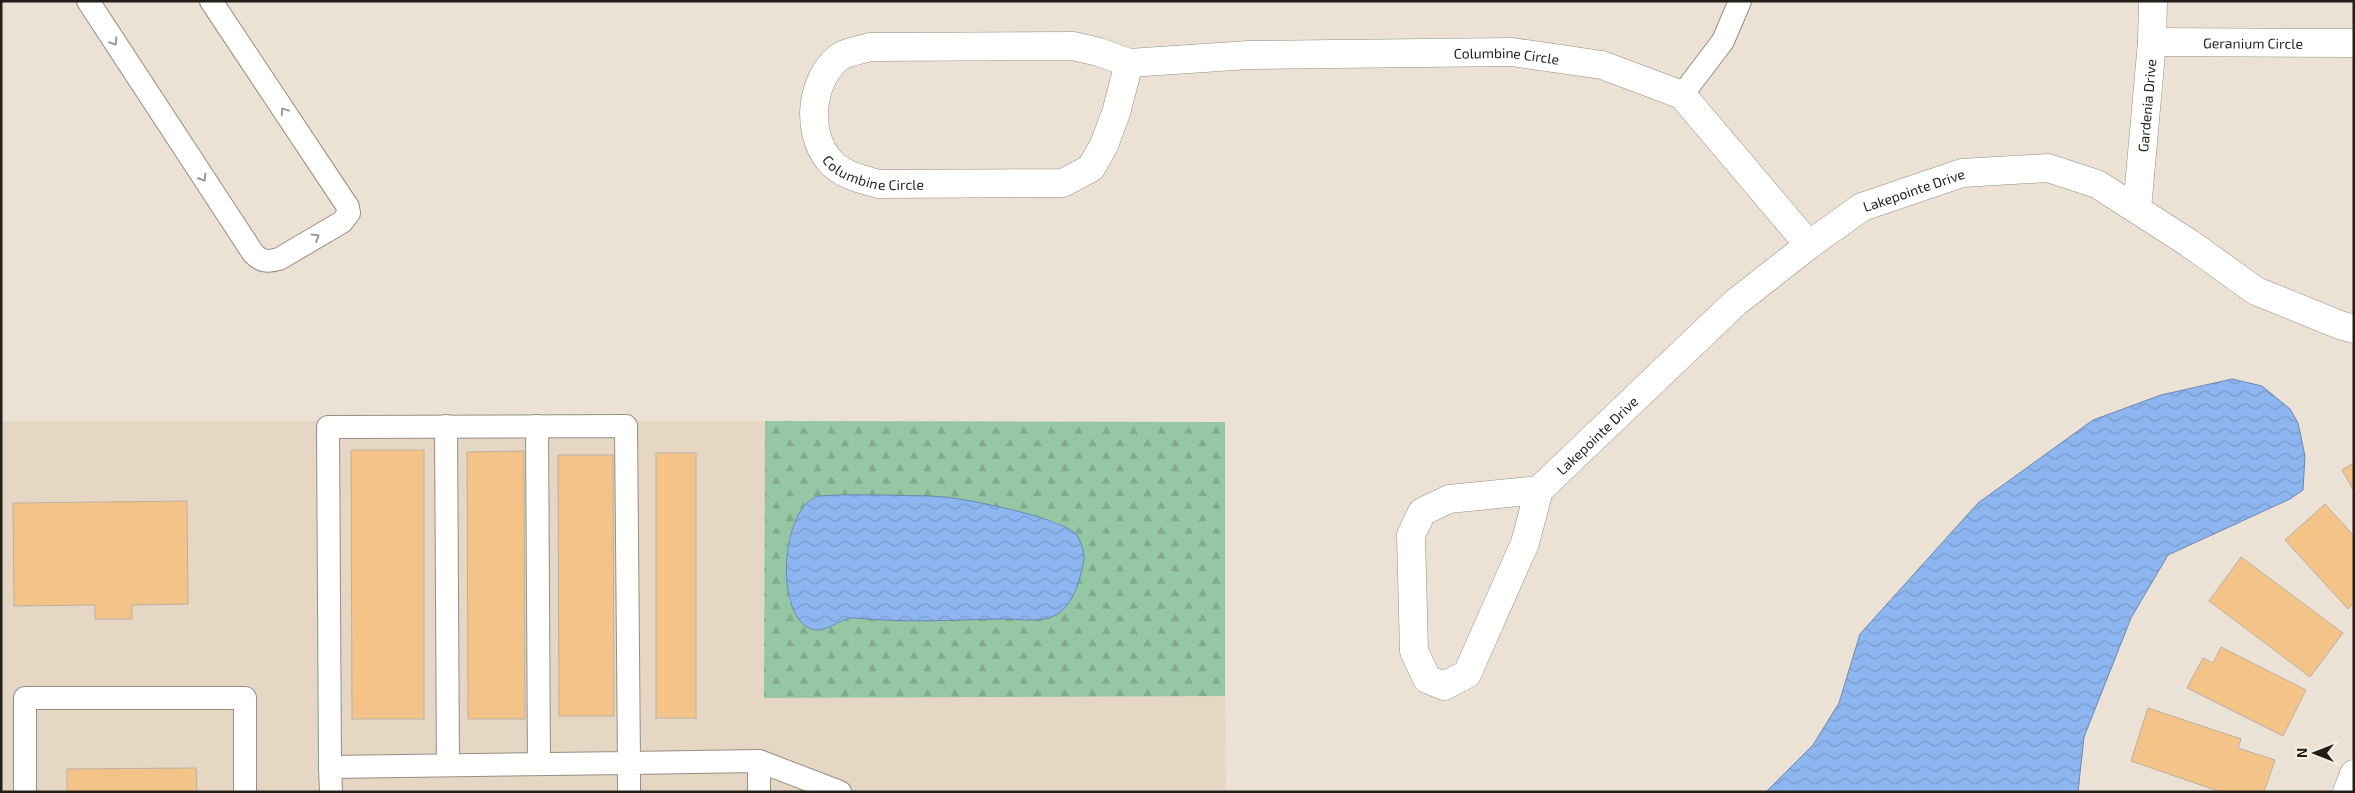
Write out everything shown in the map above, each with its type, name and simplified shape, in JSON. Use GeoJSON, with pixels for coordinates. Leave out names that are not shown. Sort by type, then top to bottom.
{"type":"FeatureCollection","features":[{"type":"Feature","properties":{"kind":"street","name":"Gardenia Drive"},"geometry":{"type":"LineString","coordinates":[[2137,209],[2152,42],[2153,1]]}},
{"type":"Feature","properties":{"kind":"street","name":"Geranium Circle"},"geometry":{"type":"LineString","coordinates":[[2152,42],[2354,43]]}},
{"type":"Feature","properties":{"kind":"street","name":"Columbine Circle"},"geometry":{"type":"LineString","coordinates":[[1129,62],[1116,113],[1104,144],[1091,168],[1063,183],[879,184],[850,177],[829,160],[818,141],[813,112],[818,85],[838,58],[870,47],[1073,46],[1129,62],[1249,55],[1512,52],[1602,64],[1682,95],[1809,245]]}},
{"type":"Feature","properties":{"kind":"street","name":"Lakepointe Drive"},"geometry":{"type":"LineString","coordinates":[[1539,490],[1735,303],[1809,245],[1862,207],[1962,174],[2048,168],[2097,184],[2189,243],[2256,291],[2340,325],[2354,328]]}},
{"type":"Feature","properties":{"kind":"street"},"geometry":{"type":"LineString","coordinates":[[1539,490],[1525,542],[1467,674],[1444,686],[1427,679],[1414,652],[1411,535],[1422,512],[1449,499],[1539,490]]}},
{"type":"Feature","properties":{"kind":"street"},"geometry":{"type":"LineString","coordinates":[[2347,792],[2354,774]]}},
{"type":"Feature","properties":{"kind":"lane"},"geometry":{"type":"LineString","coordinates":[[88,1],[253,253],[257,258],[270,262],[279,259],[342,222],[348,213],[348,207],[211,1]]}},
{"type":"Feature","properties":{"kind":"lane"},"geometry":{"type":"LineString","coordinates":[[1682,95],[1722,42],[1740,1]]}},
{"type":"Feature","properties":{"kind":"lane"},"geometry":{"type":"LineString","coordinates":[[446,426],[448,765]]}},
{"type":"Feature","properties":{"kind":"lane"},"geometry":{"type":"LineString","coordinates":[[330,792],[328,427],[446,426],[626,426],[629,792]]}},
{"type":"Feature","properties":{"kind":"lane"},"geometry":{"type":"LineString","coordinates":[[537,426],[539,764]]}},
{"type":"Feature","properties":{"kind":"lane"},"geometry":{"type":"LineString","coordinates":[[25,792],[25,698],[245,698],[245,792]]}},
{"type":"Feature","properties":{"kind":"lane"},"geometry":{"type":"LineString","coordinates":[[330,767],[759,761],[840,792]]}},
{"type":"Feature","properties":{"kind":"lane"},"geometry":{"type":"LineString","coordinates":[[759,761],[760,792]]}},
{"type":"Feature","properties":{"kind":"shaded area"},"geometry":{"type":"Polygon","coordinates":[[[1,421],[765,421],[764,698],[1225,696],[1226,792],[1,792],[1,421]]]}},
{"type":"Feature","properties":{"kind":"green space"},"geometry":{"type":"Polygon","coordinates":[[[765,421],[1225,422],[1225,696],[764,698],[765,421]],[[817,496],[797,518],[788,544],[789,601],[822,630],[850,618],[958,620],[1077,535],[1056,522],[946,497],[817,496]]]}},
{"type":"Feature","properties":{"kind":"water"},"geometry":{"type":"Polygon","coordinates":[[[2232,379],[2262,386],[2290,409],[2298,423],[2305,456],[2303,490],[2290,499],[2168,555],[2131,618],[2084,737],[2078,792],[1766,792],[1813,745],[1839,703],[1860,634],[1978,503],[2093,420],[2161,395],[2232,379]]]}},
{"type":"Feature","properties":{"kind":"water"},"geometry":{"type":"Polygon","coordinates":[[[937,496],[958,499],[1014,510],[1052,521],[1066,528],[1078,536],[1084,553],[1080,576],[1070,602],[1057,614],[1044,619],[910,621],[849,618],[821,630],[809,628],[798,618],[791,603],[787,583],[789,540],[795,521],[804,506],[816,497],[937,496]]]}},
{"type":"Feature","properties":{"kind":"building"},"geometry":{"type":"Polygon","coordinates":[[[351,450],[424,450],[424,719],[352,719],[351,450]]]}},
{"type":"Feature","properties":{"kind":"building"},"geometry":{"type":"Polygon","coordinates":[[[524,451],[525,719],[468,719],[467,452],[524,451]]]}},
{"type":"Feature","properties":{"kind":"building"},"geometry":{"type":"Polygon","coordinates":[[[656,453],[696,453],[696,718],[656,718],[656,453]]]}},
{"type":"Feature","properties":{"kind":"building"},"geometry":{"type":"Polygon","coordinates":[[[558,455],[613,455],[614,716],[559,716],[558,455]]]}},
{"type":"Feature","properties":{"kind":"building"},"geometry":{"type":"Polygon","coordinates":[[[2354,463],[2354,491],[2342,470],[2354,463]]]}},
{"type":"Feature","properties":{"kind":"building"},"geometry":{"type":"Polygon","coordinates":[[[187,501],[188,604],[132,605],[132,619],[95,619],[95,605],[14,606],[13,503],[187,501]]]}},
{"type":"Feature","properties":{"kind":"building"},"geometry":{"type":"Polygon","coordinates":[[[2325,504],[2354,536],[2354,603],[2348,609],[2285,540],[2325,504]]]}},
{"type":"Feature","properties":{"kind":"building"},"geometry":{"type":"Polygon","coordinates":[[[2241,557],[2343,633],[2310,677],[2209,601],[2241,557]]]}},
{"type":"Feature","properties":{"kind":"building"},"geometry":{"type":"Polygon","coordinates":[[[2221,647],[2306,690],[2283,736],[2187,688],[2203,658],[2213,663],[2221,647]]]}},
{"type":"Feature","properties":{"kind":"building"},"geometry":{"type":"Polygon","coordinates":[[[2148,708],[2241,739],[2238,748],[2275,760],[2264,792],[2221,792],[2131,761],[2148,708]]]}},
{"type":"Feature","properties":{"kind":"building"},"geometry":{"type":"Polygon","coordinates":[[[196,768],[197,792],[67,792],[67,769],[196,768]]]}}]}
